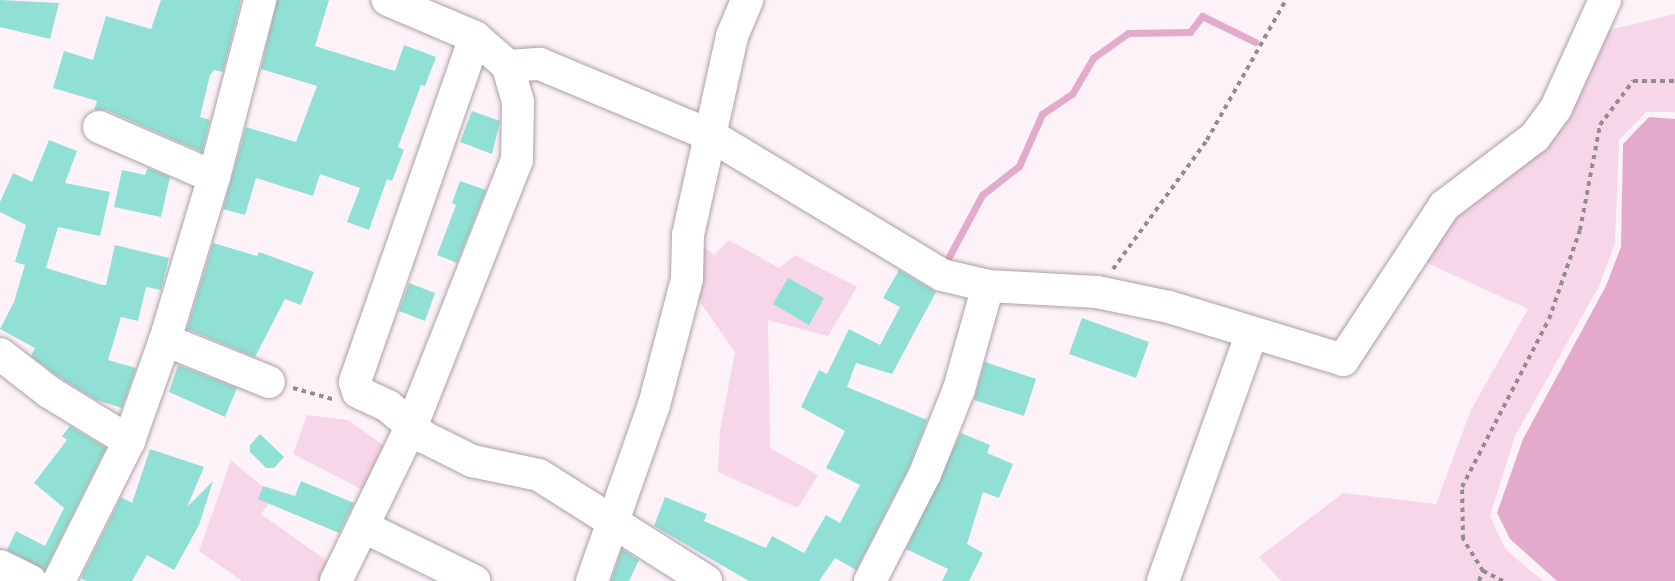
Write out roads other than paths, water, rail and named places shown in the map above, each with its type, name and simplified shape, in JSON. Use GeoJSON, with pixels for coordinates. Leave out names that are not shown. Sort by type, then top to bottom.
{"type":"FeatureCollection","features":[{"type":"Feature","properties":{"kind":"street"},"geometry":{"type":"LineString","coordinates":[[59,581],[129,441],[165,340],[214,177],[260,0]]}},
{"type":"Feature","properties":{"kind":"street"},"geometry":{"type":"LineString","coordinates":[[336,581],[412,425],[517,160],[518,102],[508,66],[475,37],[388,0]]}},
{"type":"Feature","properties":{"kind":"street"},"geometry":{"type":"LineString","coordinates":[[592,581],[606,515],[654,405],[687,279],[688,235],[699,130],[747,0]]}},
{"type":"Feature","properties":{"kind":"street"},"geometry":{"type":"LineString","coordinates":[[508,66],[540,64],[699,130],[942,275],[988,286],[1097,292],[1169,307],[1343,360],[1444,206],[1535,137],[1549,118],[1605,0]]}},
{"type":"Feature","properties":{"kind":"street"},"geometry":{"type":"LineString","coordinates":[[475,37],[355,382],[358,392],[387,406],[424,436],[472,461],[539,475],[606,515],[706,581]]}},
{"type":"Feature","properties":{"kind":"street"},"geometry":{"type":"LineString","coordinates":[[99,127],[214,177]]}},
{"type":"Feature","properties":{"kind":"street"},"geometry":{"type":"LineString","coordinates":[[870,581],[925,474],[955,400],[988,286]]}},
{"type":"Feature","properties":{"kind":"street"},"geometry":{"type":"LineString","coordinates":[[1163,581],[1252,333]]}},
{"type":"Feature","properties":{"kind":"street"},"geometry":{"type":"LineString","coordinates":[[165,340],[269,382]]}},
{"type":"Feature","properties":{"kind":"street"},"geometry":{"type":"LineString","coordinates":[[0,354],[48,392],[129,441]]}},
{"type":"Feature","properties":{"kind":"street"},"geometry":{"type":"LineString","coordinates":[[364,527],[474,581]]}},
{"type":"Feature","properties":{"kind":"street"},"geometry":{"type":"LineString","coordinates":[[0,566],[31,581]]}},
{"type":"Feature","properties":{"kind":"waterway"},"geometry":{"type":"LineString","coordinates":[[944,266],[982,195],[1019,166],[1042,114],[1072,94],[1093,58],[1128,33],[1190,32],[1202,16],[1255,42]]}}]}
